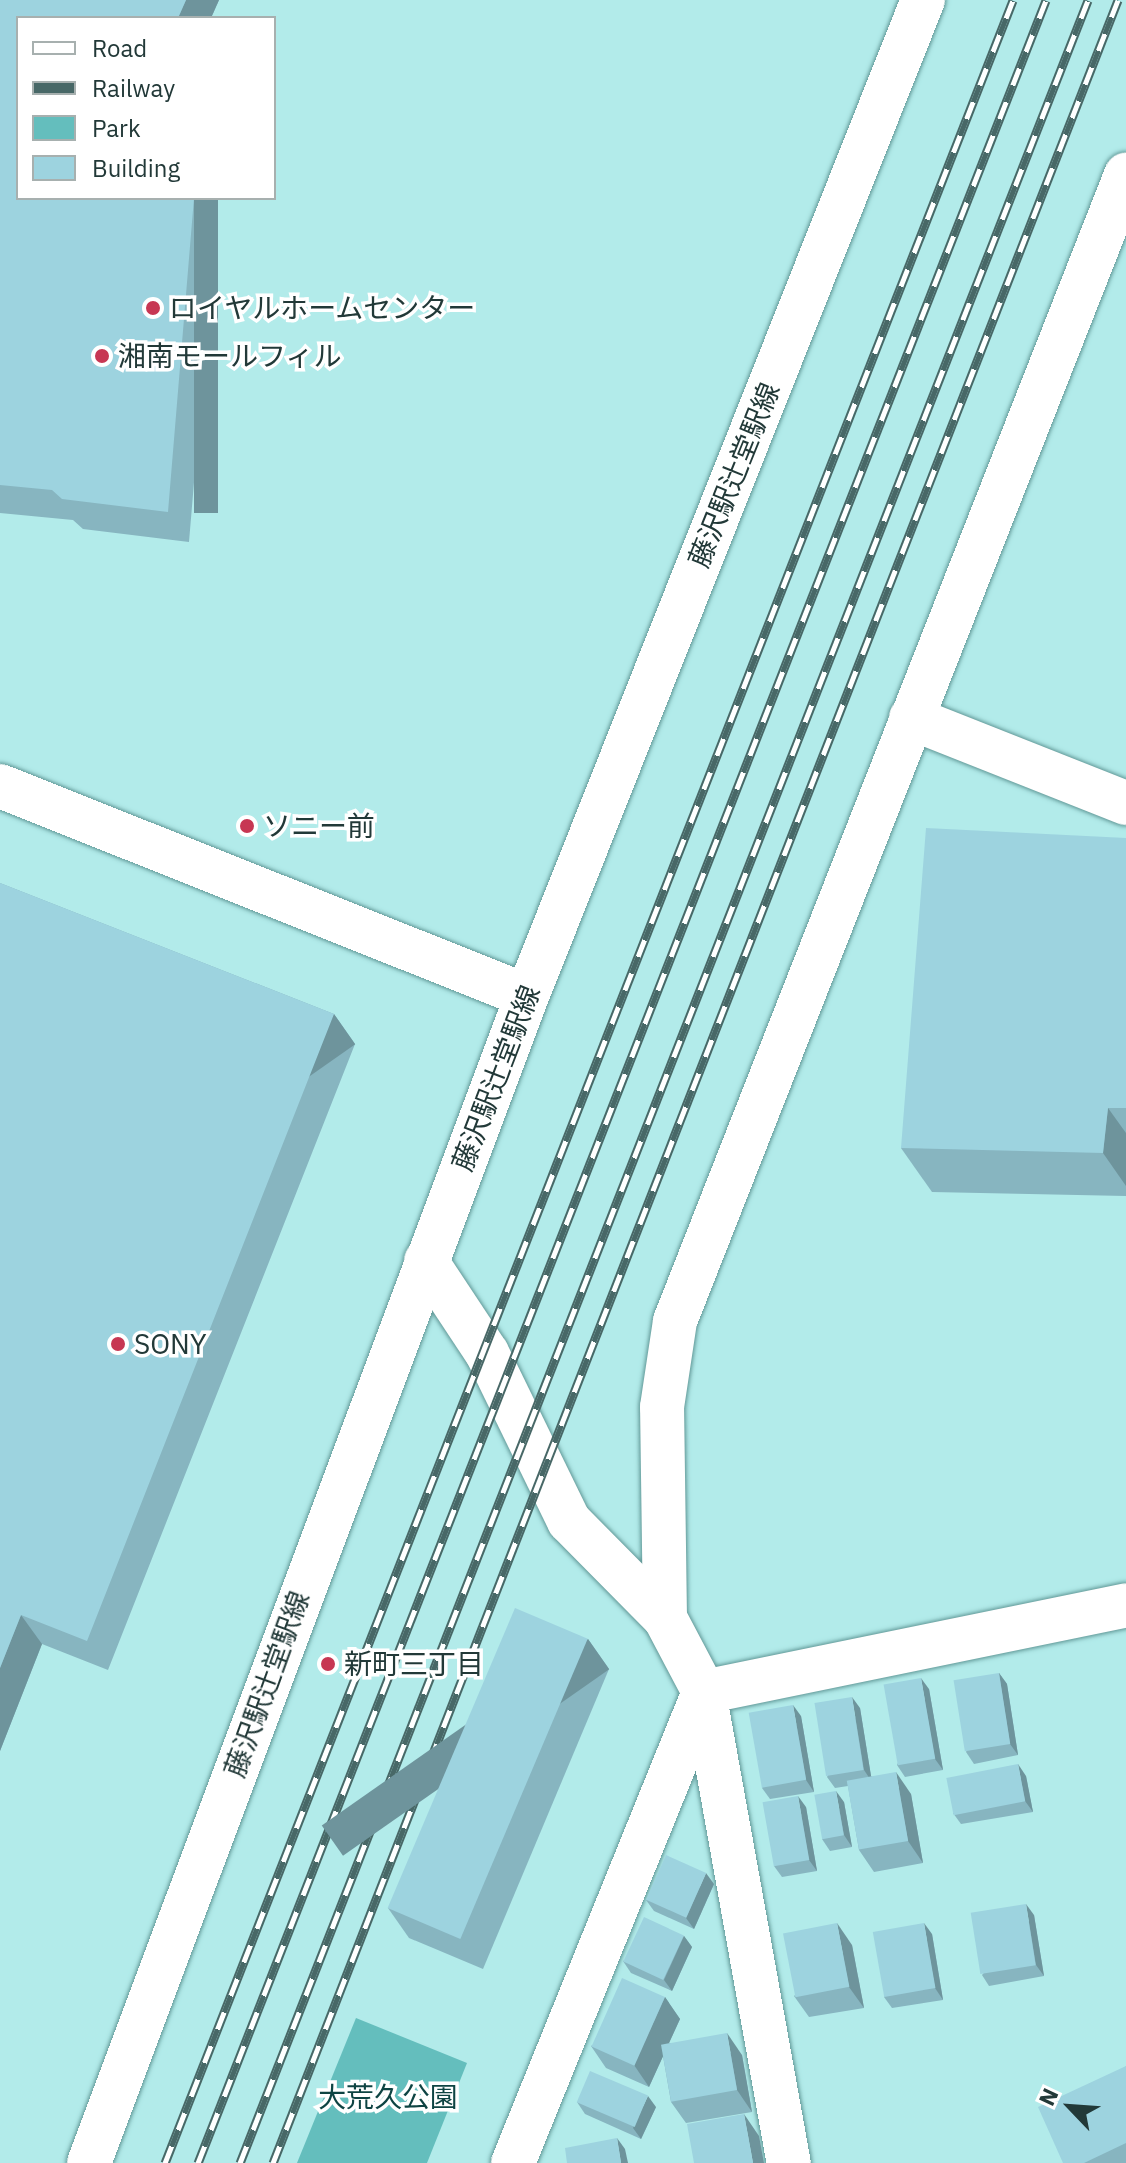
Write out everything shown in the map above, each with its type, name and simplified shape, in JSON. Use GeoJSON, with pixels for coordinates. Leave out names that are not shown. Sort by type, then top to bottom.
{"type":"FeatureCollection","features":[{"type":"Feature","properties":{"kind":"street","name":"藤沢駅辻堂駅線"},"geometry":{"type":"LineString","coordinates":[[89,2163],[527,996],[923,0]]}},
{"type":"Feature","properties":{"kind":"street"},"geometry":{"type":"LineString","coordinates":[[665,1618],[662,1407],[675,1321],[1126,175]]}},
{"type":"Feature","properties":{"kind":"street"},"geometry":{"type":"LineString","coordinates":[[911,718],[1126,803]]}},
{"type":"Feature","properties":{"kind":"street"},"geometry":{"type":"LineString","coordinates":[[0,786],[527,996]]}},
{"type":"Feature","properties":{"kind":"street"},"geometry":{"type":"LineString","coordinates":[[426,1261],[487,1353],[569,1521],[665,1618],[704,1692],[789,2163]]}},
{"type":"Feature","properties":{"kind":"street"},"geometry":{"type":"LineString","coordinates":[[704,1692],[1126,1605]]}},
{"type":"Feature","properties":{"kind":"street"},"geometry":{"type":"LineString","coordinates":[[513,2163],[704,1692]]}},
{"type":"Feature","properties":{"kind":"green space","name":"大荒久公園"},"geometry":{"type":"Polygon","coordinates":[[[356,2018],[467,2063],[427,2163],[297,2163],[356,2018]]]}},
{"type":"Feature","properties":{"kind":"building","name":"湘南モールフィル"},"geometry":{"type":"Polygon","coordinates":[[[0,0],[186,0],[179,16],[16,16],[16,200],[194,200],[168,512],[62,499],[52,490],[0,485],[0,0]]]}},
{"type":"Feature","properties":{"kind":"building"},"geometry":{"type":"Polygon","coordinates":[[[926,828],[1126,838],[1126,1108],[1108,1108],[1103,1153],[901,1148],[926,828]]]}},
{"type":"Feature","properties":{"kind":"building","name":"SONY"},"geometry":{"type":"Polygon","coordinates":[[[0,883],[334,1014],[87,1641],[21,1615],[0,1668],[0,883]]]}},
{"type":"Feature","properties":{"kind":"building"},"geometry":{"type":"Polygon","coordinates":[[[515,1608],[588,1639],[460,1939],[388,1908],[515,1608]]]}},
{"type":"Feature","properties":{"kind":"building"},"geometry":{"type":"Polygon","coordinates":[[[999,1673],[1010,1744],[965,1751],[954,1680],[999,1673]]]}},
{"type":"Feature","properties":{"kind":"building"},"geometry":{"type":"Polygon","coordinates":[[[921,1678],[935,1759],[898,1765],[884,1685],[921,1678]]]}},
{"type":"Feature","properties":{"kind":"building"},"geometry":{"type":"Polygon","coordinates":[[[852,1697],[864,1770],[826,1776],[814,1703],[852,1697]]]}},
{"type":"Feature","properties":{"kind":"building"},"geometry":{"type":"Polygon","coordinates":[[[793,1705],[806,1780],[762,1788],[749,1713],[793,1705]]]}},
{"type":"Feature","properties":{"kind":"building"},"geometry":{"type":"Polygon","coordinates":[[[1018,1764],[1025,1801],[954,1815],[946,1778],[1018,1764]]]}},
{"type":"Feature","properties":{"kind":"building"},"geometry":{"type":"Polygon","coordinates":[[[896,1772],[908,1841],[859,1850],[847,1781],[896,1772]]]}},
{"type":"Feature","properties":{"kind":"building"},"geometry":{"type":"Polygon","coordinates":[[[836,1791],[844,1835],[822,1839],[814,1795],[836,1791]]]}},
{"type":"Feature","properties":{"kind":"building"},"geometry":{"type":"Polygon","coordinates":[[[798,1796],[809,1860],[774,1866],[763,1802],[798,1796]]]}},
{"type":"Feature","properties":{"kind":"building"},"geometry":{"type":"Polygon","coordinates":[[[666,1855],[706,1873],[686,1918],[646,1900],[666,1855]]]}},
{"type":"Feature","properties":{"kind":"building"},"geometry":{"type":"Polygon","coordinates":[[[1026,1904],[1036,1965],[980,1974],[971,1913],[1026,1904]]]}},
{"type":"Feature","properties":{"kind":"building"},"geometry":{"type":"Polygon","coordinates":[[[644,1917],[684,1936],[663,1980],[623,1961],[644,1917]]]}},
{"type":"Feature","properties":{"kind":"building"},"geometry":{"type":"Polygon","coordinates":[[[837,1923],[849,1987],[795,1997],[783,1933],[837,1923]]]}},
{"type":"Feature","properties":{"kind":"building"},"geometry":{"type":"Polygon","coordinates":[[[924,1923],[935,1988],[884,1997],[873,1932],[924,1923]]]}},
{"type":"Feature","properties":{"kind":"building"},"geometry":{"type":"Polygon","coordinates":[[[622,1978],[665,1997],[634,2066],[591,2047],[622,1978]]]}},
{"type":"Feature","properties":{"kind":"building"},"geometry":{"type":"Polygon","coordinates":[[[727,2033],[737,2090],[671,2102],[661,2045],[727,2033]]]}},
{"type":"Feature","properties":{"kind":"building"},"geometry":{"type":"Polygon","coordinates":[[[1126,2066],[1126,2143],[1084,2163],[1063,2163],[1038,2107],[1126,2066]]]}},
{"type":"Feature","properties":{"kind":"building"},"geometry":{"type":"Polygon","coordinates":[[[590,2071],[648,2096],[635,2127],[577,2102],[590,2071]]]}},
{"type":"Feature","properties":{"kind":"building"},"geometry":{"type":"Polygon","coordinates":[[[744,2114],[753,2163],[694,2163],[687,2124],[744,2114]]]}},
{"type":"Feature","properties":{"kind":"building"},"geometry":{"type":"Polygon","coordinates":[[[617,2138],[621,2163],[567,2163],[565,2148],[617,2138]]]}},
{"type":"Feature","properties":{"kind":"railway"},"geometry":{"type":"LineString","coordinates":[[165,2163],[1013,0]]}},
{"type":"Feature","properties":{"kind":"railway"},"geometry":{"type":"LineString","coordinates":[[198,2163],[1046,0]]}},
{"type":"Feature","properties":{"kind":"railway"},"geometry":{"type":"LineString","coordinates":[[240,2163],[1088,0]]}},
{"type":"Feature","properties":{"kind":"railway"},"geometry":{"type":"LineString","coordinates":[[273,2163],[1118,0]]}},
{"type":"Feature","properties":{"kind":"place","name":"ロイヤルホームセンター"},"geometry":{"type":"Point","coordinates":[153,308]}},
{"type":"Feature","properties":{"kind":"place","name":"湘南モールフィル"},"geometry":{"type":"Point","coordinates":[102,356]}},
{"type":"Feature","properties":{"kind":"place","name":"ソニー前"},"geometry":{"type":"Point","coordinates":[247,826]}},
{"type":"Feature","properties":{"kind":"place","name":"SONY"},"geometry":{"type":"Point","coordinates":[118,1344]}},
{"type":"Feature","properties":{"kind":"place","name":"新町三丁目"},"geometry":{"type":"Point","coordinates":[328,1664]}}]}
